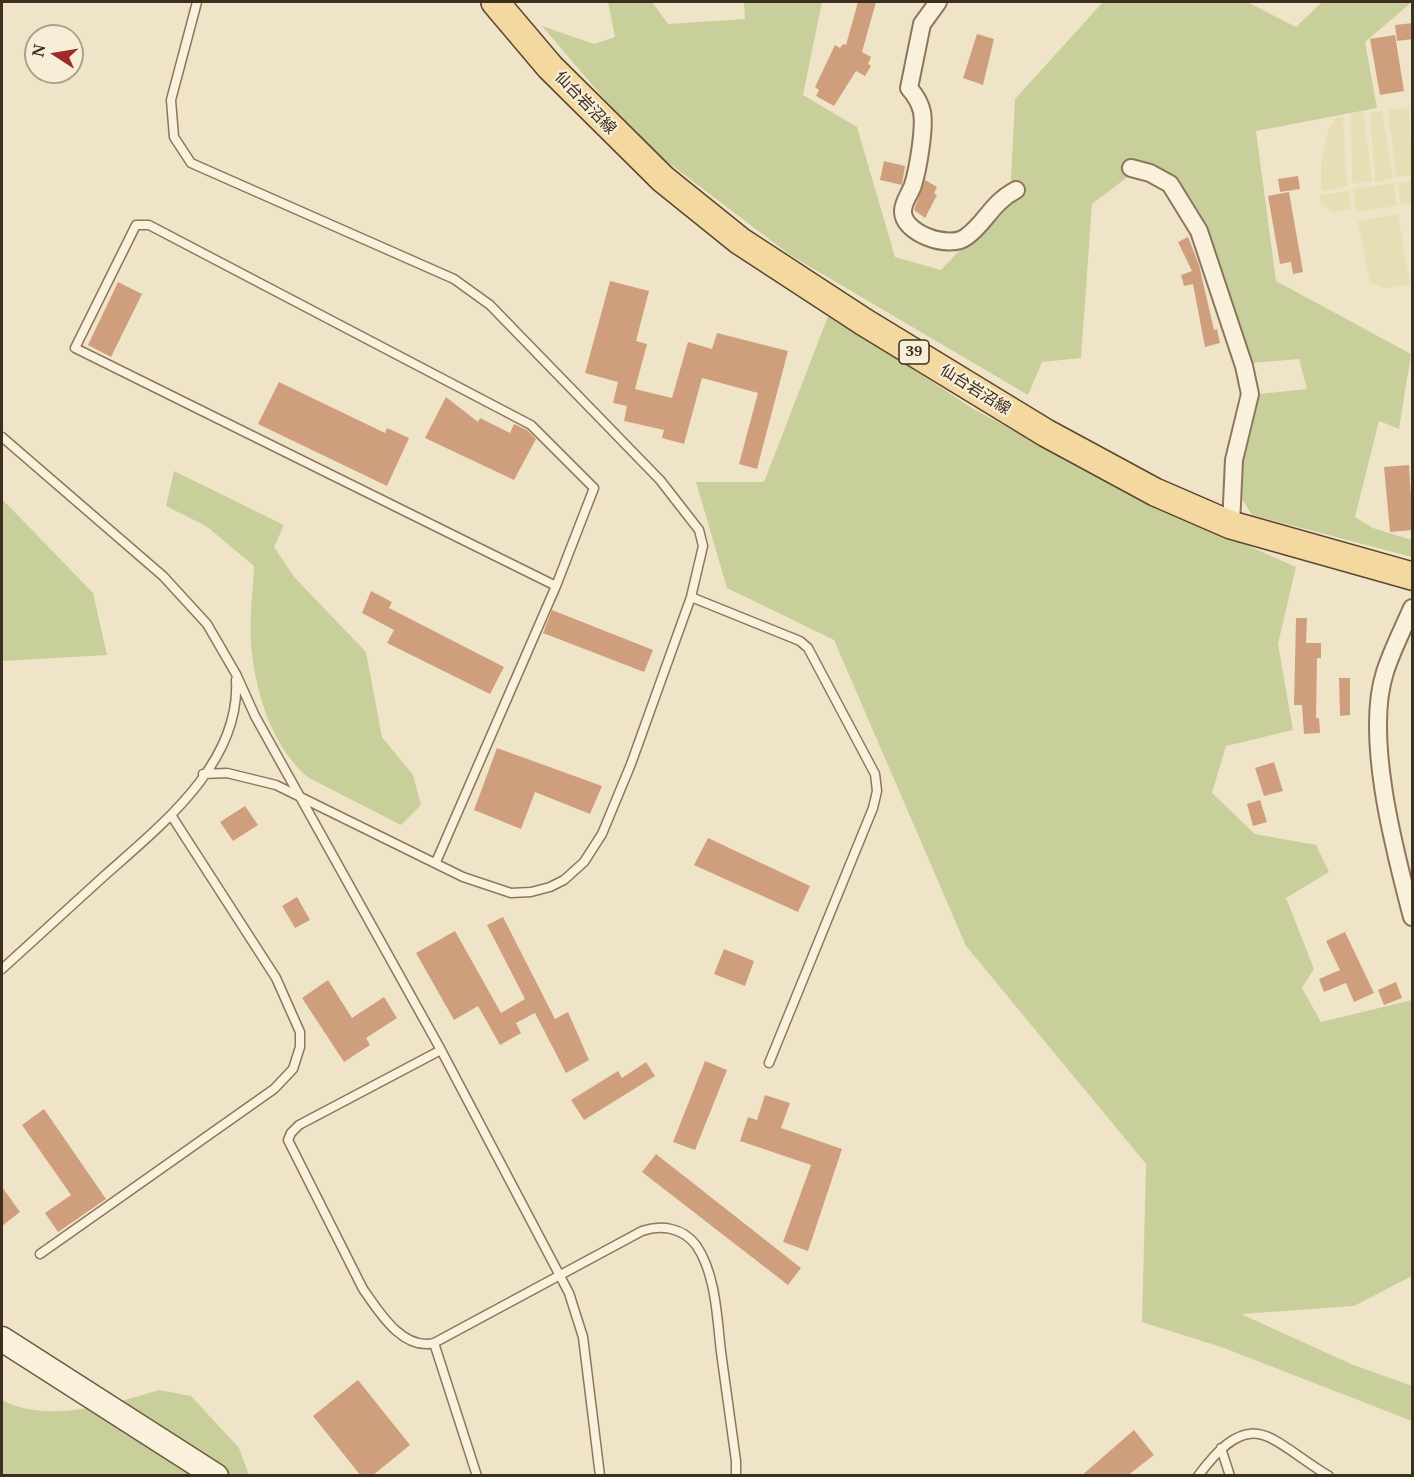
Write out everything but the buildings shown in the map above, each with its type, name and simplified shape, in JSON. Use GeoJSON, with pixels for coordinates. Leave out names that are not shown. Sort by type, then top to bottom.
{"type":"FeatureCollection","features":[{"type":"Feature","properties":{"kind":"main road","name":"仙台岩沼線"},"geometry":{"type":"LineString","coordinates":[[495,2],[550,67],[628,146],[740,241],[864,322],[1046,433],[1155,492],[1231,525],[1413,576]]}},
{"type":"Feature","properties":{"kind":"street"},"geometry":{"type":"LineString","coordinates":[[938,2],[922,24],[909,88],[918,99],[922,112],[922,126],[913,184],[903,212],[906,221],[923,235],[936,241],[952,242],[966,238],[1002,197],[1016,190]]}},
{"type":"Feature","properties":{"kind":"street"},"geometry":{"type":"LineString","coordinates":[[1131,168],[1150,173],[1170,184],[1199,231],[1244,366],[1250,394],[1234,460],[1231,525]]}},
{"type":"Feature","properties":{"kind":"street"},"geometry":{"type":"LineString","coordinates":[[1413,608],[1384,672],[1381,690],[1379,751],[1394,844],[1413,918]]}},
{"type":"Feature","properties":{"kind":"street"},"geometry":{"type":"LineString","coordinates":[[2,1339],[216,1476]]}},
{"type":"Feature","properties":{"kind":"lane"},"geometry":{"type":"LineString","coordinates":[[197,2],[171,100],[170,123],[179,149],[191,163],[454,279],[490,305],[619,437],[687,512],[699,530],[704,546],[691,597],[631,764],[602,834],[584,862],[564,879],[550,887],[531,892],[511,893],[464,877],[299,797],[249,777],[227,773],[203,774]]}},
{"type":"Feature","properties":{"kind":"lane"},"geometry":{"type":"LineString","coordinates":[[436,862],[556,586],[594,488],[531,425],[149,225],[136,225],[75,348],[556,586]]}},
{"type":"Feature","properties":{"kind":"lane"},"geometry":{"type":"LineString","coordinates":[[2,437],[164,576],[207,624],[236,674],[299,797],[441,1050],[569,1293],[583,1337],[600,1476]]}},
{"type":"Feature","properties":{"kind":"lane"},"geometry":{"type":"LineString","coordinates":[[691,597],[800,641],[807,648],[875,774],[877,790],[873,808],[769,1063]]}},
{"type":"Feature","properties":{"kind":"lane"},"geometry":{"type":"LineString","coordinates":[[2,969],[171,815],[215,759],[234,714],[237,696],[236,674]]}},
{"type":"Feature","properties":{"kind":"lane"},"geometry":{"type":"LineString","coordinates":[[40,1254],[274,1089],[293,1069],[298,1058],[300,1032],[276,978],[171,815]]}},
{"type":"Feature","properties":{"kind":"lane"},"geometry":{"type":"LineString","coordinates":[[441,1050],[299,1125],[288,1140],[363,1289],[386,1322],[412,1340],[425,1345],[434,1343],[653,1227],[676,1230],[695,1244],[707,1266],[716,1312],[736,1461],[736,1476]]}},
{"type":"Feature","properties":{"kind":"lane"},"geometry":{"type":"LineString","coordinates":[[434,1343],[477,1476]]}},
{"type":"Feature","properties":{"kind":"lane"},"geometry":{"type":"LineString","coordinates":[[1198,1476],[1221,1448],[1238,1437],[1256,1432],[1274,1437],[1329,1476]]}},
{"type":"Feature","properties":{"kind":"lane"},"geometry":{"type":"LineString","coordinates":[[1221,1448],[1230,1476]]}},
{"type":"Feature","properties":{"kind":"shaded area"},"geometry":{"type":"Polygon","coordinates":[[[1409,107],[1412,175],[1396,177],[1388,110],[1409,107]]]}},
{"type":"Feature","properties":{"kind":"shaded area"},"geometry":{"type":"Polygon","coordinates":[[[1363,111],[1372,181],[1352,184],[1351,113],[1363,111]]]}},
{"type":"Feature","properties":{"kind":"shaded area"},"geometry":{"type":"Polygon","coordinates":[[[1382,111],[1393,178],[1375,182],[1370,113],[1382,111]]]}},
{"type":"Feature","properties":{"kind":"shaded area"},"geometry":{"type":"Polygon","coordinates":[[[1343,116],[1347,186],[1321,191],[1321,164],[1328,130],[1335,118],[1343,116]]]}},
{"type":"Feature","properties":{"kind":"shaded area"},"geometry":{"type":"Polygon","coordinates":[[[1412,181],[1412,202],[1401,204],[1398,184],[1412,181]]]}},
{"type":"Feature","properties":{"kind":"shaded area"},"geometry":{"type":"Polygon","coordinates":[[[1394,183],[1397,206],[1356,212],[1353,189],[1394,183]]]}},
{"type":"Feature","properties":{"kind":"shaded area"},"geometry":{"type":"Polygon","coordinates":[[[1349,191],[1351,209],[1332,212],[1321,203],[1320,195],[1349,191]]]}},
{"type":"Feature","properties":{"kind":"shaded area"},"geometry":{"type":"Polygon","coordinates":[[[1398,214],[1410,284],[1385,288],[1370,282],[1358,221],[1398,214]]]}},
{"type":"Feature","properties":{"kind":"green space"},"geometry":{"type":"Polygon","coordinates":[[[608,2],[652,2],[668,24],[745,19],[744,2],[822,2],[803,95],[857,127],[895,257],[941,270],[1010,197],[1015,99],[1103,2],[1247,2],[1296,27],[1322,2],[1412,2],[1365,42],[1377,108],[1256,131],[1276,281],[1411,354],[1399,429],[1379,421],[1355,517],[1373,528],[1412,540],[1412,557],[1252,515],[1235,488],[1241,435],[1259,394],[1307,389],[1299,359],[1252,363],[1201,229],[1146,163],[1092,204],[1081,358],[1042,362],[1028,395],[790,255],[641,142],[542,26],[594,44],[615,37],[608,2]]]}},
{"type":"Feature","properties":{"kind":"green space"},"geometry":{"type":"Polygon","coordinates":[[[829,314],[972,408],[1129,493],[1296,567],[1278,644],[1293,730],[1226,746],[1212,793],[1255,834],[1316,845],[1329,872],[1286,898],[1314,969],[1302,988],[1321,1022],[1412,1000],[1412,1276],[1354,1306],[1241,1314],[1351,1364],[1412,1386],[1412,1421],[1224,1348],[1142,1322],[1146,1164],[966,946],[834,640],[727,588],[696,482],[764,482],[829,314]]]}},
{"type":"Feature","properties":{"kind":"green space"},"geometry":{"type":"Polygon","coordinates":[[[174,471],[284,525],[274,547],[295,578],[366,652],[382,737],[413,775],[421,805],[401,825],[309,778],[286,753],[269,722],[254,671],[250,632],[254,566],[206,526],[166,506],[174,471]]]}},
{"type":"Feature","properties":{"kind":"green space"},"geometry":{"type":"Polygon","coordinates":[[[2,499],[93,593],[107,655],[2,661],[2,499]]]}},
{"type":"Feature","properties":{"kind":"green space"},"geometry":{"type":"Polygon","coordinates":[[[159,1390],[191,1396],[239,1448],[249,1475],[2,1475],[2,1400],[19,1407],[39,1411],[59,1411],[101,1406],[159,1390]]]}}]}
